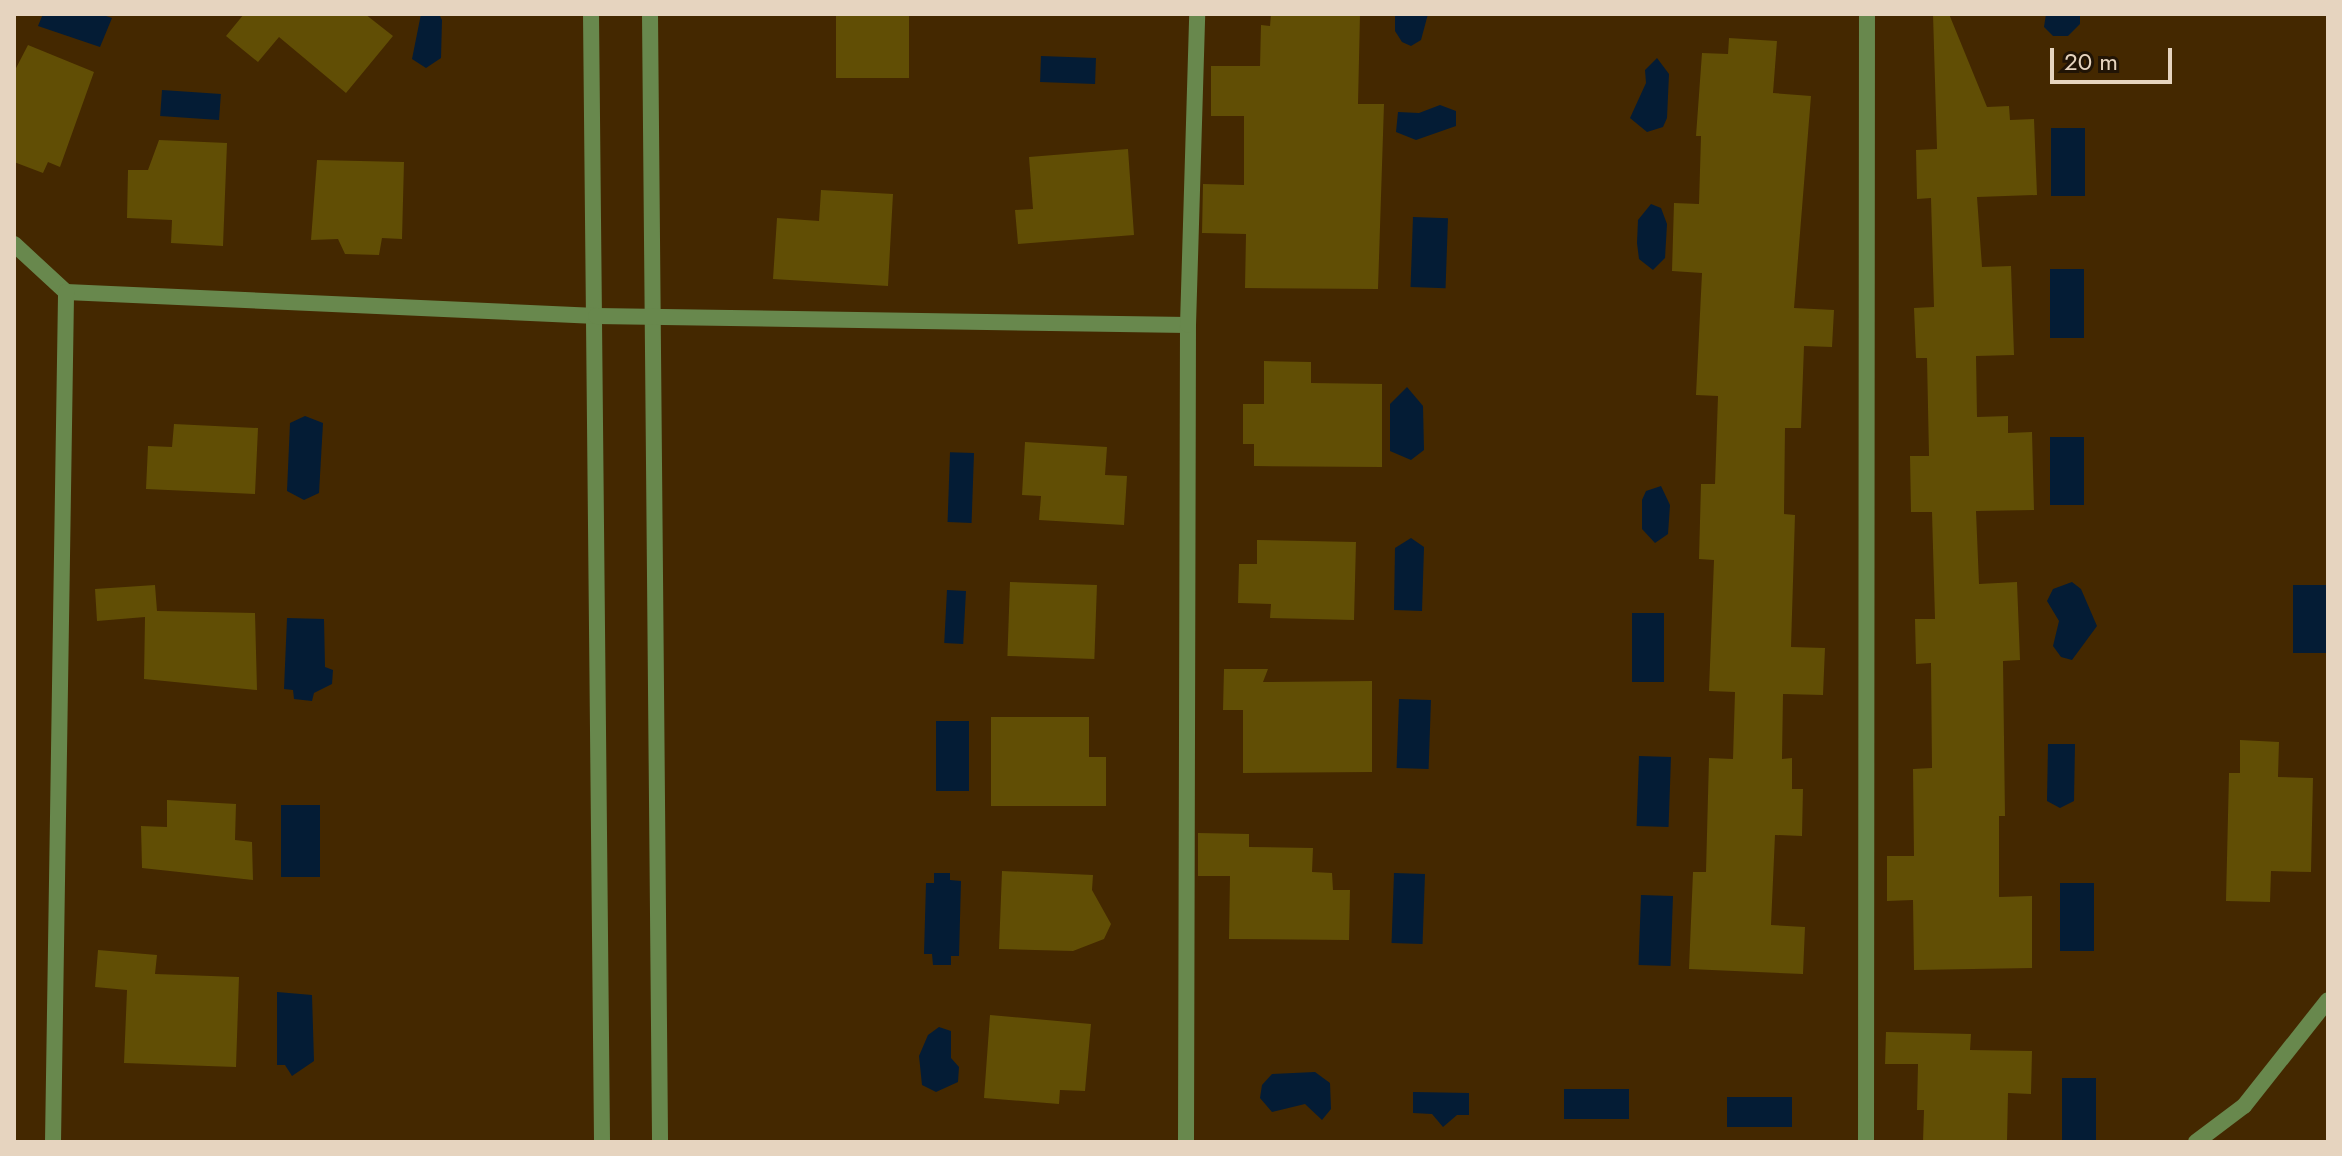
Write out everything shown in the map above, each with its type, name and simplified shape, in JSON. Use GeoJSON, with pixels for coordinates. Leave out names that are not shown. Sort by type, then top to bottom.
{"type":"FeatureCollection","features":[{"type":"Feature","properties":{"kind":"street"},"geometry":{"type":"LineString","coordinates":[[591,14],[602,1142]]}},
{"type":"Feature","properties":{"kind":"street"},"geometry":{"type":"LineString","coordinates":[[650,14],[650,316],[660,1142]]}},
{"type":"Feature","properties":{"kind":"street"},"geometry":{"type":"LineString","coordinates":[[1186,1142],[1188,325],[1197,14]]}},
{"type":"Feature","properties":{"kind":"street"},"geometry":{"type":"LineString","coordinates":[[1866,1142],[1867,14]]}},
{"type":"Feature","properties":{"kind":"street"},"geometry":{"type":"LineString","coordinates":[[14,244],[66,292],[596,316],[1188,325]]}},
{"type":"Feature","properties":{"kind":"street"},"geometry":{"type":"LineString","coordinates":[[53,1142],[66,292]]}},
{"type":"Feature","properties":{"kind":"street"},"geometry":{"type":"LineString","coordinates":[[2196,1142],[2244,1106],[2328,1000]]}},
{"type":"Feature","properties":{"kind":"water"},"geometry":{"type":"Polygon","coordinates":[[[43,14],[100,14],[112,18],[100,47],[38,26],[43,14]]]}},
{"type":"Feature","properties":{"kind":"water"},"geometry":{"type":"Polygon","coordinates":[[[421,14],[439,14],[442,20],[441,58],[426,68],[412,59],[421,14]]]}},
{"type":"Feature","properties":{"kind":"water"},"geometry":{"type":"Polygon","coordinates":[[[1395,14],[1428,14],[1421,40],[1411,46],[1402,42],[1395,31],[1395,14]]]}},
{"type":"Feature","properties":{"kind":"water"},"geometry":{"type":"Polygon","coordinates":[[[2046,14],[2080,14],[2080,24],[2068,36],[2053,36],[2044,27],[2046,14]]]}},
{"type":"Feature","properties":{"kind":"water"},"geometry":{"type":"Polygon","coordinates":[[[1041,56],[1096,58],[1095,84],[1040,82],[1041,56]]]}},
{"type":"Feature","properties":{"kind":"water"},"geometry":{"type":"Polygon","coordinates":[[[1657,58],[1669,74],[1667,118],[1663,127],[1647,132],[1630,118],[1646,83],[1645,70],[1657,58]]]}},
{"type":"Feature","properties":{"kind":"water"},"geometry":{"type":"Polygon","coordinates":[[[162,90],[221,94],[219,120],[160,116],[162,90]]]}},
{"type":"Feature","properties":{"kind":"water"},"geometry":{"type":"Polygon","coordinates":[[[1440,105],[1456,111],[1456,126],[1416,140],[1396,132],[1398,112],[1419,113],[1440,105]]]}},
{"type":"Feature","properties":{"kind":"water"},"geometry":{"type":"Polygon","coordinates":[[[2051,128],[2085,128],[2085,196],[2051,196],[2051,128]]]}},
{"type":"Feature","properties":{"kind":"water"},"geometry":{"type":"Polygon","coordinates":[[[1651,204],[1661,208],[1667,224],[1665,258],[1653,270],[1639,259],[1637,243],[1638,220],[1651,204]]]}},
{"type":"Feature","properties":{"kind":"water"},"geometry":{"type":"Polygon","coordinates":[[[1413,217],[1448,218],[1446,288],[1411,287],[1413,217]]]}},
{"type":"Feature","properties":{"kind":"water"},"geometry":{"type":"Polygon","coordinates":[[[2050,269],[2084,269],[2084,338],[2050,338],[2050,269]]]}},
{"type":"Feature","properties":{"kind":"water"},"geometry":{"type":"Polygon","coordinates":[[[1407,387],[1423,406],[1424,450],[1411,460],[1390,451],[1390,404],[1407,387]]]}},
{"type":"Feature","properties":{"kind":"water"},"geometry":{"type":"Polygon","coordinates":[[[305,416],[323,423],[319,493],[304,500],[287,491],[290,423],[305,416]]]}},
{"type":"Feature","properties":{"kind":"water"},"geometry":{"type":"Polygon","coordinates":[[[2050,437],[2084,437],[2084,505],[2050,505],[2050,437]]]}},
{"type":"Feature","properties":{"kind":"water"},"geometry":{"type":"Polygon","coordinates":[[[950,452],[974,453],[972,523],[948,522],[950,452]]]}},
{"type":"Feature","properties":{"kind":"water"},"geometry":{"type":"Polygon","coordinates":[[[1661,486],[1670,505],[1668,534],[1655,543],[1642,529],[1642,500],[1646,491],[1661,486]]]}},
{"type":"Feature","properties":{"kind":"water"},"geometry":{"type":"Polygon","coordinates":[[[1411,538],[1424,547],[1422,611],[1394,610],[1395,548],[1411,538]]]}},
{"type":"Feature","properties":{"kind":"water"},"geometry":{"type":"Polygon","coordinates":[[[2072,582],[2081,589],[2097,626],[2072,660],[2061,657],[2053,646],[2059,621],[2047,601],[2053,589],[2072,582]]]}},
{"type":"Feature","properties":{"kind":"water"},"geometry":{"type":"Polygon","coordinates":[[[2293,585],[2327,585],[2327,653],[2293,653],[2293,585]]]}},
{"type":"Feature","properties":{"kind":"water"},"geometry":{"type":"Polygon","coordinates":[[[947,590],[966,591],[963,644],[944,643],[947,590]]]}},
{"type":"Feature","properties":{"kind":"water"},"geometry":{"type":"Polygon","coordinates":[[[1632,613],[1664,613],[1664,682],[1632,682],[1632,613]]]}},
{"type":"Feature","properties":{"kind":"water"},"geometry":{"type":"Polygon","coordinates":[[[287,618],[324,619],[325,667],[333,670],[332,684],[314,693],[312,701],[294,699],[293,690],[284,689],[287,618]]]}},
{"type":"Feature","properties":{"kind":"water"},"geometry":{"type":"Polygon","coordinates":[[[1399,699],[1431,700],[1429,769],[1397,768],[1399,699]]]}},
{"type":"Feature","properties":{"kind":"water"},"geometry":{"type":"Polygon","coordinates":[[[936,721],[969,721],[969,791],[936,791],[936,721]]]}},
{"type":"Feature","properties":{"kind":"water"},"geometry":{"type":"Polygon","coordinates":[[[2048,744],[2075,744],[2074,801],[2060,808],[2047,801],[2048,744]]]}},
{"type":"Feature","properties":{"kind":"water"},"geometry":{"type":"Polygon","coordinates":[[[1639,756],[1671,757],[1669,827],[1637,826],[1639,756]]]}},
{"type":"Feature","properties":{"kind":"water"},"geometry":{"type":"Polygon","coordinates":[[[281,805],[320,805],[320,877],[281,877],[281,805]]]}},
{"type":"Feature","properties":{"kind":"water"},"geometry":{"type":"Polygon","coordinates":[[[934,873],[950,873],[950,880],[961,881],[959,956],[951,956],[951,965],[933,965],[932,954],[924,954],[926,883],[934,883],[934,873]]]}},
{"type":"Feature","properties":{"kind":"water"},"geometry":{"type":"Polygon","coordinates":[[[1394,873],[1425,874],[1423,944],[1392,943],[1394,873]]]}},
{"type":"Feature","properties":{"kind":"water"},"geometry":{"type":"Polygon","coordinates":[[[2060,883],[2094,883],[2094,951],[2060,951],[2060,883]]]}},
{"type":"Feature","properties":{"kind":"water"},"geometry":{"type":"Polygon","coordinates":[[[1641,895],[1673,896],[1671,966],[1639,965],[1641,895]]]}},
{"type":"Feature","properties":{"kind":"water"},"geometry":{"type":"Polygon","coordinates":[[[277,992],[312,995],[314,1061],[292,1076],[285,1065],[277,1065],[277,992]]]}},
{"type":"Feature","properties":{"kind":"water"},"geometry":{"type":"Polygon","coordinates":[[[939,1027],[951,1031],[951,1058],[959,1067],[958,1082],[936,1092],[922,1085],[919,1056],[928,1035],[939,1027]]]}},
{"type":"Feature","properties":{"kind":"water"},"geometry":{"type":"Polygon","coordinates":[[[1315,1072],[1330,1083],[1331,1109],[1322,1120],[1305,1104],[1272,1112],[1260,1098],[1262,1085],[1272,1074],[1315,1072]]]}},
{"type":"Feature","properties":{"kind":"water"},"geometry":{"type":"Polygon","coordinates":[[[2062,1078],[2096,1078],[2096,1142],[2062,1142],[2062,1078]]]}},
{"type":"Feature","properties":{"kind":"water"},"geometry":{"type":"Polygon","coordinates":[[[1564,1089],[1629,1089],[1629,1119],[1564,1119],[1564,1089]]]}},
{"type":"Feature","properties":{"kind":"water"},"geometry":{"type":"Polygon","coordinates":[[[1413,1092],[1469,1093],[1469,1115],[1457,1115],[1443,1127],[1432,1114],[1413,1113],[1413,1092]]]}},
{"type":"Feature","properties":{"kind":"water"},"geometry":{"type":"Polygon","coordinates":[[[1727,1097],[1792,1097],[1792,1127],[1727,1127],[1727,1097]]]}},
{"type":"Feature","properties":{"kind":"building"},"geometry":{"type":"Polygon","coordinates":[[[244,14],[365,14],[393,36],[346,93],[279,37],[258,62],[226,36],[244,14]]]}},
{"type":"Feature","properties":{"kind":"building"},"geometry":{"type":"Polygon","coordinates":[[[836,14],[909,14],[909,78],[836,78],[836,14]]]}},
{"type":"Feature","properties":{"kind":"building"},"geometry":{"type":"Polygon","coordinates":[[[1271,14],[1360,14],[1358,104],[1384,104],[1378,289],[1245,288],[1246,234],[1202,233],[1203,184],[1244,185],[1244,116],[1211,116],[1211,66],[1260,66],[1261,25],[1270,26],[1271,14]]]}},
{"type":"Feature","properties":{"kind":"building"},"geometry":{"type":"Polygon","coordinates":[[[1933,14],[1949,14],[1987,107],[2009,106],[2010,120],[2034,119],[2037,195],[1977,197],[1982,267],[2011,266],[2014,355],[1976,356],[1977,417],[2008,416],[2008,433],[2032,432],[2034,510],[1976,511],[1979,584],[2017,582],[2020,660],[2003,661],[2005,816],[1999,816],[1999,897],[2032,896],[2032,968],[1914,970],[1913,900],[1887,901],[1887,856],[1914,856],[1913,769],[1932,768],[1931,663],[1916,664],[1915,619],[1935,619],[1932,512],[1911,512],[1910,456],[1929,456],[1927,358],[1916,358],[1914,308],[1934,307],[1931,198],[1917,199],[1916,150],[1937,149],[1933,14]]]}},
{"type":"Feature","properties":{"kind":"building"},"geometry":{"type":"Polygon","coordinates":[[[1729,38],[1777,41],[1773,93],[1811,96],[1794,308],[1834,310],[1832,347],[1804,346],[1801,428],[1785,428],[1784,514],[1795,515],[1791,647],[1825,648],[1823,695],[1783,694],[1782,759],[1792,758],[1792,789],[1803,789],[1802,836],[1775,835],[1771,925],[1805,927],[1803,974],[1689,969],[1693,872],[1706,872],[1709,758],[1733,759],[1735,692],[1709,691],[1714,560],[1699,559],[1701,484],[1715,484],[1718,396],[1696,395],[1702,273],[1672,271],[1674,203],[1699,204],[1701,136],[1696,136],[1702,53],[1728,54],[1729,38]]]}},
{"type":"Feature","properties":{"kind":"building"},"geometry":{"type":"Polygon","coordinates":[[[28,45],[94,72],[60,167],[48,162],[43,173],[14,162],[14,72],[28,45]]]}},
{"type":"Feature","properties":{"kind":"building"},"geometry":{"type":"Polygon","coordinates":[[[159,140],[227,143],[223,246],[171,243],[172,220],[127,218],[128,170],[148,170],[159,140]]]}},
{"type":"Feature","properties":{"kind":"building"},"geometry":{"type":"Polygon","coordinates":[[[1128,149],[1134,235],[1018,244],[1015,210],[1033,209],[1029,157],[1128,149]]]}},
{"type":"Feature","properties":{"kind":"building"},"geometry":{"type":"Polygon","coordinates":[[[317,160],[404,162],[402,239],[382,238],[379,255],[345,254],[338,239],[311,240],[317,160]]]}},
{"type":"Feature","properties":{"kind":"building"},"geometry":{"type":"Polygon","coordinates":[[[821,190],[893,194],[888,286],[773,279],[777,218],[819,221],[821,190]]]}},
{"type":"Feature","properties":{"kind":"building"},"geometry":{"type":"Polygon","coordinates":[[[1264,361],[1311,362],[1311,383],[1382,384],[1382,467],[1254,466],[1254,444],[1243,444],[1243,404],[1264,404],[1264,361]]]}},
{"type":"Feature","properties":{"kind":"building"},"geometry":{"type":"Polygon","coordinates":[[[174,424],[258,428],[255,494],[146,489],[148,446],[172,447],[174,424]]]}},
{"type":"Feature","properties":{"kind":"building"},"geometry":{"type":"Polygon","coordinates":[[[1025,442],[1107,447],[1105,475],[1127,476],[1124,525],[1039,520],[1041,496],[1022,495],[1025,442]]]}},
{"type":"Feature","properties":{"kind":"building"},"geometry":{"type":"Polygon","coordinates":[[[1257,540],[1356,542],[1354,620],[1270,618],[1271,604],[1238,603],[1239,564],[1257,564],[1257,540]]]}},
{"type":"Feature","properties":{"kind":"building"},"geometry":{"type":"Polygon","coordinates":[[[1010,582],[1097,585],[1094,659],[1007,656],[1010,582]]]}},
{"type":"Feature","properties":{"kind":"building"},"geometry":{"type":"Polygon","coordinates":[[[155,585],[157,611],[255,613],[257,690],[144,679],[145,617],[97,621],[95,589],[155,585]]]}},
{"type":"Feature","properties":{"kind":"building"},"geometry":{"type":"Polygon","coordinates":[[[1224,669],[1268,669],[1263,682],[1372,681],[1372,772],[1243,773],[1243,710],[1223,710],[1224,669]]]}},
{"type":"Feature","properties":{"kind":"building"},"geometry":{"type":"Polygon","coordinates":[[[991,717],[1089,717],[1089,757],[1106,757],[1106,806],[991,806],[991,717]]]}},
{"type":"Feature","properties":{"kind":"building"},"geometry":{"type":"Polygon","coordinates":[[[2240,740],[2279,742],[2278,777],[2313,778],[2311,872],[2271,871],[2270,902],[2226,901],[2229,773],[2240,773],[2240,740]]]}},
{"type":"Feature","properties":{"kind":"building"},"geometry":{"type":"Polygon","coordinates":[[[167,800],[236,804],[235,840],[252,842],[253,880],[142,868],[141,826],[167,827],[167,800]]]}},
{"type":"Feature","properties":{"kind":"building"},"geometry":{"type":"Polygon","coordinates":[[[1198,833],[1249,834],[1249,847],[1313,848],[1312,872],[1332,873],[1333,890],[1350,890],[1349,940],[1229,939],[1230,876],[1198,876],[1198,833]]]}},
{"type":"Feature","properties":{"kind":"building"},"geometry":{"type":"Polygon","coordinates":[[[1002,871],[1093,875],[1092,890],[1111,924],[1104,939],[1073,951],[999,949],[1002,871]]]}},
{"type":"Feature","properties":{"kind":"building"},"geometry":{"type":"Polygon","coordinates":[[[98,950],[157,955],[155,974],[239,977],[236,1067],[124,1063],[127,990],[95,987],[98,950]]]}},
{"type":"Feature","properties":{"kind":"building"},"geometry":{"type":"Polygon","coordinates":[[[990,1015],[1091,1024],[1085,1091],[1060,1090],[1059,1104],[984,1098],[990,1015]]]}},
{"type":"Feature","properties":{"kind":"building"},"geometry":{"type":"Polygon","coordinates":[[[1886,1032],[1971,1034],[1970,1050],[2032,1051],[2031,1094],[2008,1093],[2007,1142],[1923,1142],[1924,1110],[1917,1110],[1918,1064],[1885,1064],[1886,1032]]]}}]}
